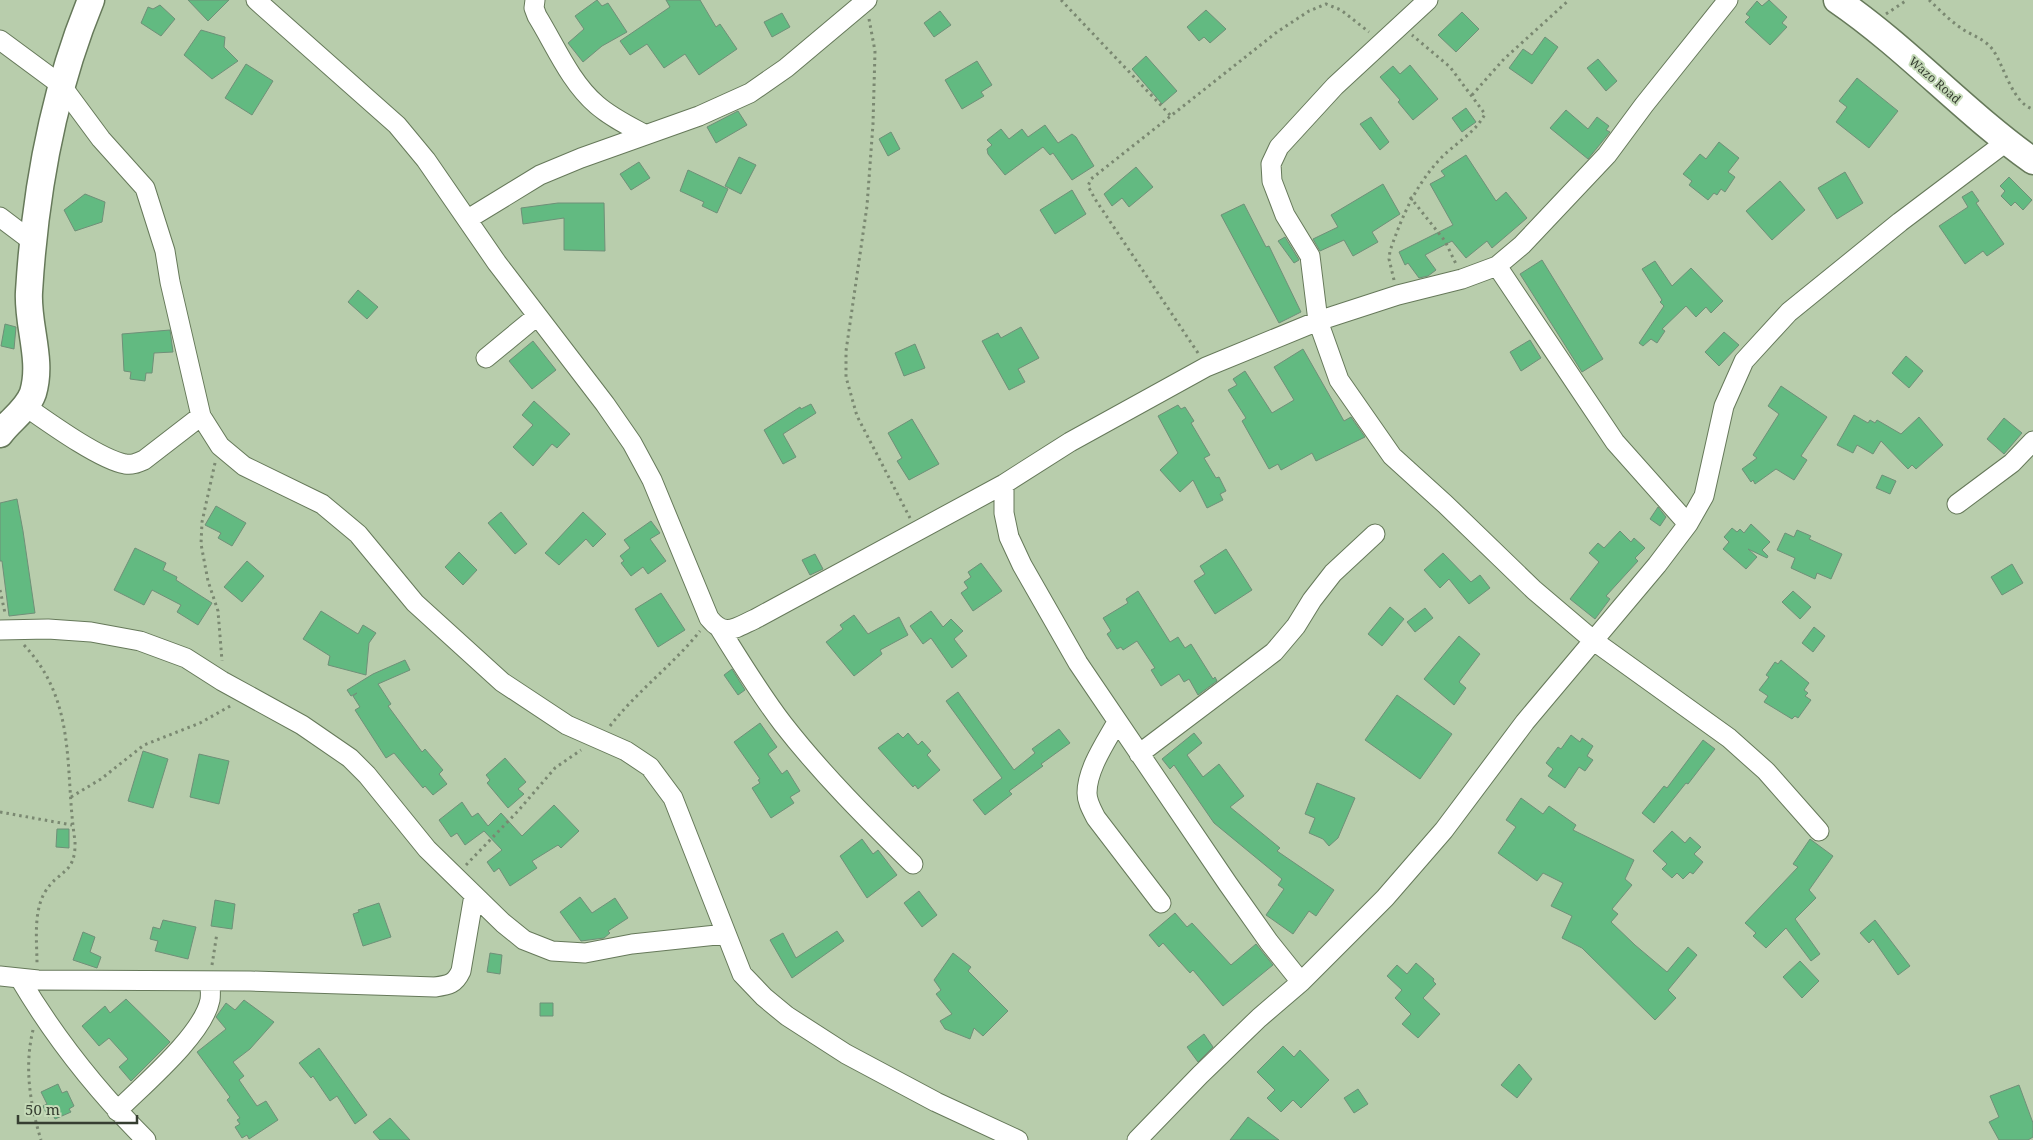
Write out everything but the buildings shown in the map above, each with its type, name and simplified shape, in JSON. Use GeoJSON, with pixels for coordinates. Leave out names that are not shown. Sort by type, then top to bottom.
{"type":"FeatureCollection","features":[{"type":"Feature","properties":{"kind":"street"},"geometry":{"type":"LineString","coordinates":[[1,432],[26,406],[36,380],[36,359],[29,314],[32,242],[60,85],[91,0]]}},
{"type":"Feature","properties":{"kind":"street"},"geometry":{"type":"LineString","coordinates":[[256,0],[397,125],[426,160],[498,263],[605,404],[632,443],[656,489],[714,624],[753,682],[784,725],[869,820],[913,864]]}},
{"type":"Feature","properties":{"kind":"street"},"geometry":{"type":"LineString","coordinates":[[535,0],[534,8],[537,16],[578,85],[596,104],[616,120],[646,135]]}},
{"type":"Feature","properties":{"kind":"street"},"geometry":{"type":"LineString","coordinates":[[468,219],[540,175],[750,93],[786,68],[866,0]]}},
{"type":"Feature","properties":{"kind":"street"},"geometry":{"type":"LineString","coordinates":[[1428,0],[1334,86],[1278,147],[1271,164],[1272,181],[1285,215],[1310,256],[1318,321],[1340,380],[1392,456],[1446,504],[1534,590],[1594,642],[1728,738],[1766,771],[1819,831]]}},
{"type":"Feature","properties":{"kind":"street"},"geometry":{"type":"LineString","coordinates":[[714,624],[726,631],[755,619],[1004,484],[1070,442],[1206,367],[1318,321],[1398,295],[1462,279],[1497,266],[1522,245],[1607,155],[1644,105],[1728,0]]}},
{"type":"Feature","properties":{"kind":"street","name":"Wazo Road"},"geometry":{"type":"LineString","coordinates":[[1837,0],[1871,24],[2006,142],[2033,161]]}},
{"type":"Feature","properties":{"kind":"street"},"geometry":{"type":"LineString","coordinates":[[0,40],[60,85],[101,139],[145,188],[165,251],[170,282],[201,416],[220,446],[244,466],[322,504],[358,534],[415,603],[502,682],[568,725],[626,751],[650,767],[673,798],[742,974],[764,997],[787,1016],[846,1054],[895,1081],[1018,1140]]}},
{"type":"Feature","properties":{"kind":"street"},"geometry":{"type":"LineString","coordinates":[[1137,1140],[1259,1018],[1301,982],[1385,898],[1444,830],[1525,722],[1594,642],[1688,524],[1704,496],[1724,406],[1744,361],[1789,312],[1900,222],[2006,142]]}},
{"type":"Feature","properties":{"kind":"street"},"geometry":{"type":"LineString","coordinates":[[0,217],[32,242]]}},
{"type":"Feature","properties":{"kind":"street"},"geometry":{"type":"LineString","coordinates":[[1497,266],[1615,442],[1688,524]]}},
{"type":"Feature","properties":{"kind":"street"},"geometry":{"type":"LineString","coordinates":[[486,358],[537,316]]}},
{"type":"Feature","properties":{"kind":"street"},"geometry":{"type":"LineString","coordinates":[[26,406],[87,446],[116,461],[127,464],[135,464],[144,460],[201,416]]}},
{"type":"Feature","properties":{"kind":"street"},"geometry":{"type":"LineString","coordinates":[[1957,504],[2012,463],[2033,441]]}},
{"type":"Feature","properties":{"kind":"street"},"geometry":{"type":"LineString","coordinates":[[1004,484],[1006,521],[1010,537],[1022,565],[1078,663],[1268,942],[1301,982]]}},
{"type":"Feature","properties":{"kind":"street"},"geometry":{"type":"LineString","coordinates":[[1139,754],[1274,652],[1296,626],[1312,600],[1333,573],[1375,534]]}},
{"type":"Feature","properties":{"kind":"street"},"geometry":{"type":"LineString","coordinates":[[5,630],[48,629],[91,632],[140,641],[186,658],[222,681],[302,725],[350,758],[367,775],[427,849],[503,923],[524,940],[552,951],[585,953],[632,944],[726,934]]}},
{"type":"Feature","properties":{"kind":"street"},"geometry":{"type":"LineString","coordinates":[[1117,722],[1090,778],[1087,793],[1089,805],[1096,818],[1161,902]]}},
{"type":"Feature","properties":{"kind":"street"},"geometry":{"type":"LineString","coordinates":[[0,976],[29,979],[210,981],[435,987],[451,985],[457,980],[461,970],[474,895]]}},
{"type":"Feature","properties":{"kind":"street"},"geometry":{"type":"LineString","coordinates":[[29,979],[38,1008],[78,1064],[117,1111],[146,1140]]}},
{"type":"Feature","properties":{"kind":"street"},"geometry":{"type":"LineString","coordinates":[[117,1111],[192,1034],[211,999],[210,981]]}},
{"type":"Feature","properties":{"kind":"path"},"geometry":{"type":"LineString","coordinates":[[866,0],[875,51],[873,124],[867,206],[846,351],[846,377],[857,416],[916,531]]}},
{"type":"Feature","properties":{"kind":"path"},"geometry":{"type":"LineString","coordinates":[[1061,0],[1171,116]]}},
{"type":"Feature","properties":{"kind":"path"},"geometry":{"type":"LineString","coordinates":[[1472,95],[1504,59],[1570,0]]}},
{"type":"Feature","properties":{"kind":"path"},"geometry":{"type":"LineString","coordinates":[[1929,0],[1961,29],[1982,39],[1991,47],[2015,95],[2028,108],[2033,109]]}},
{"type":"Feature","properties":{"kind":"path"},"geometry":{"type":"LineString","coordinates":[[1206,367],[1088,186],[1091,179],[1278,32],[1324,2],[1341,10],[1381,41]]}},
{"type":"Feature","properties":{"kind":"path"},"geometry":{"type":"LineString","coordinates":[[1398,295],[1389,259],[1390,251],[1410,197],[1442,157],[1478,127],[1486,114],[1450,67],[1400,24]]}},
{"type":"Feature","properties":{"kind":"path"},"geometry":{"type":"LineString","coordinates":[[1410,197],[1445,241],[1462,279]]}},
{"type":"Feature","properties":{"kind":"path"},"geometry":{"type":"LineString","coordinates":[[220,446],[204,512],[201,544],[204,568],[218,611],[222,681]]}},
{"type":"Feature","properties":{"kind":"path"},"geometry":{"type":"LineString","coordinates":[[0,590],[5,630],[43,668],[53,686],[63,722],[71,797],[75,858],[70,867],[45,891],[37,921],[29,979]]}},
{"type":"Feature","properties":{"kind":"path"},"geometry":{"type":"LineString","coordinates":[[455,877],[518,811],[555,768],[579,751],[600,740],[634,697],[694,638],[714,624]]}},
{"type":"Feature","properties":{"kind":"path"},"geometry":{"type":"LineString","coordinates":[[71,797],[101,779],[144,745],[200,722],[249,695]]}},
{"type":"Feature","properties":{"kind":"path"},"geometry":{"type":"LineString","coordinates":[[0,812],[72,825]]}},
{"type":"Feature","properties":{"kind":"path"},"geometry":{"type":"LineString","coordinates":[[210,981],[217,933]]}},
{"type":"Feature","properties":{"kind":"path"},"geometry":{"type":"LineString","coordinates":[[38,1008],[30,1042],[28,1080],[33,1114],[41,1140]]}}]}
